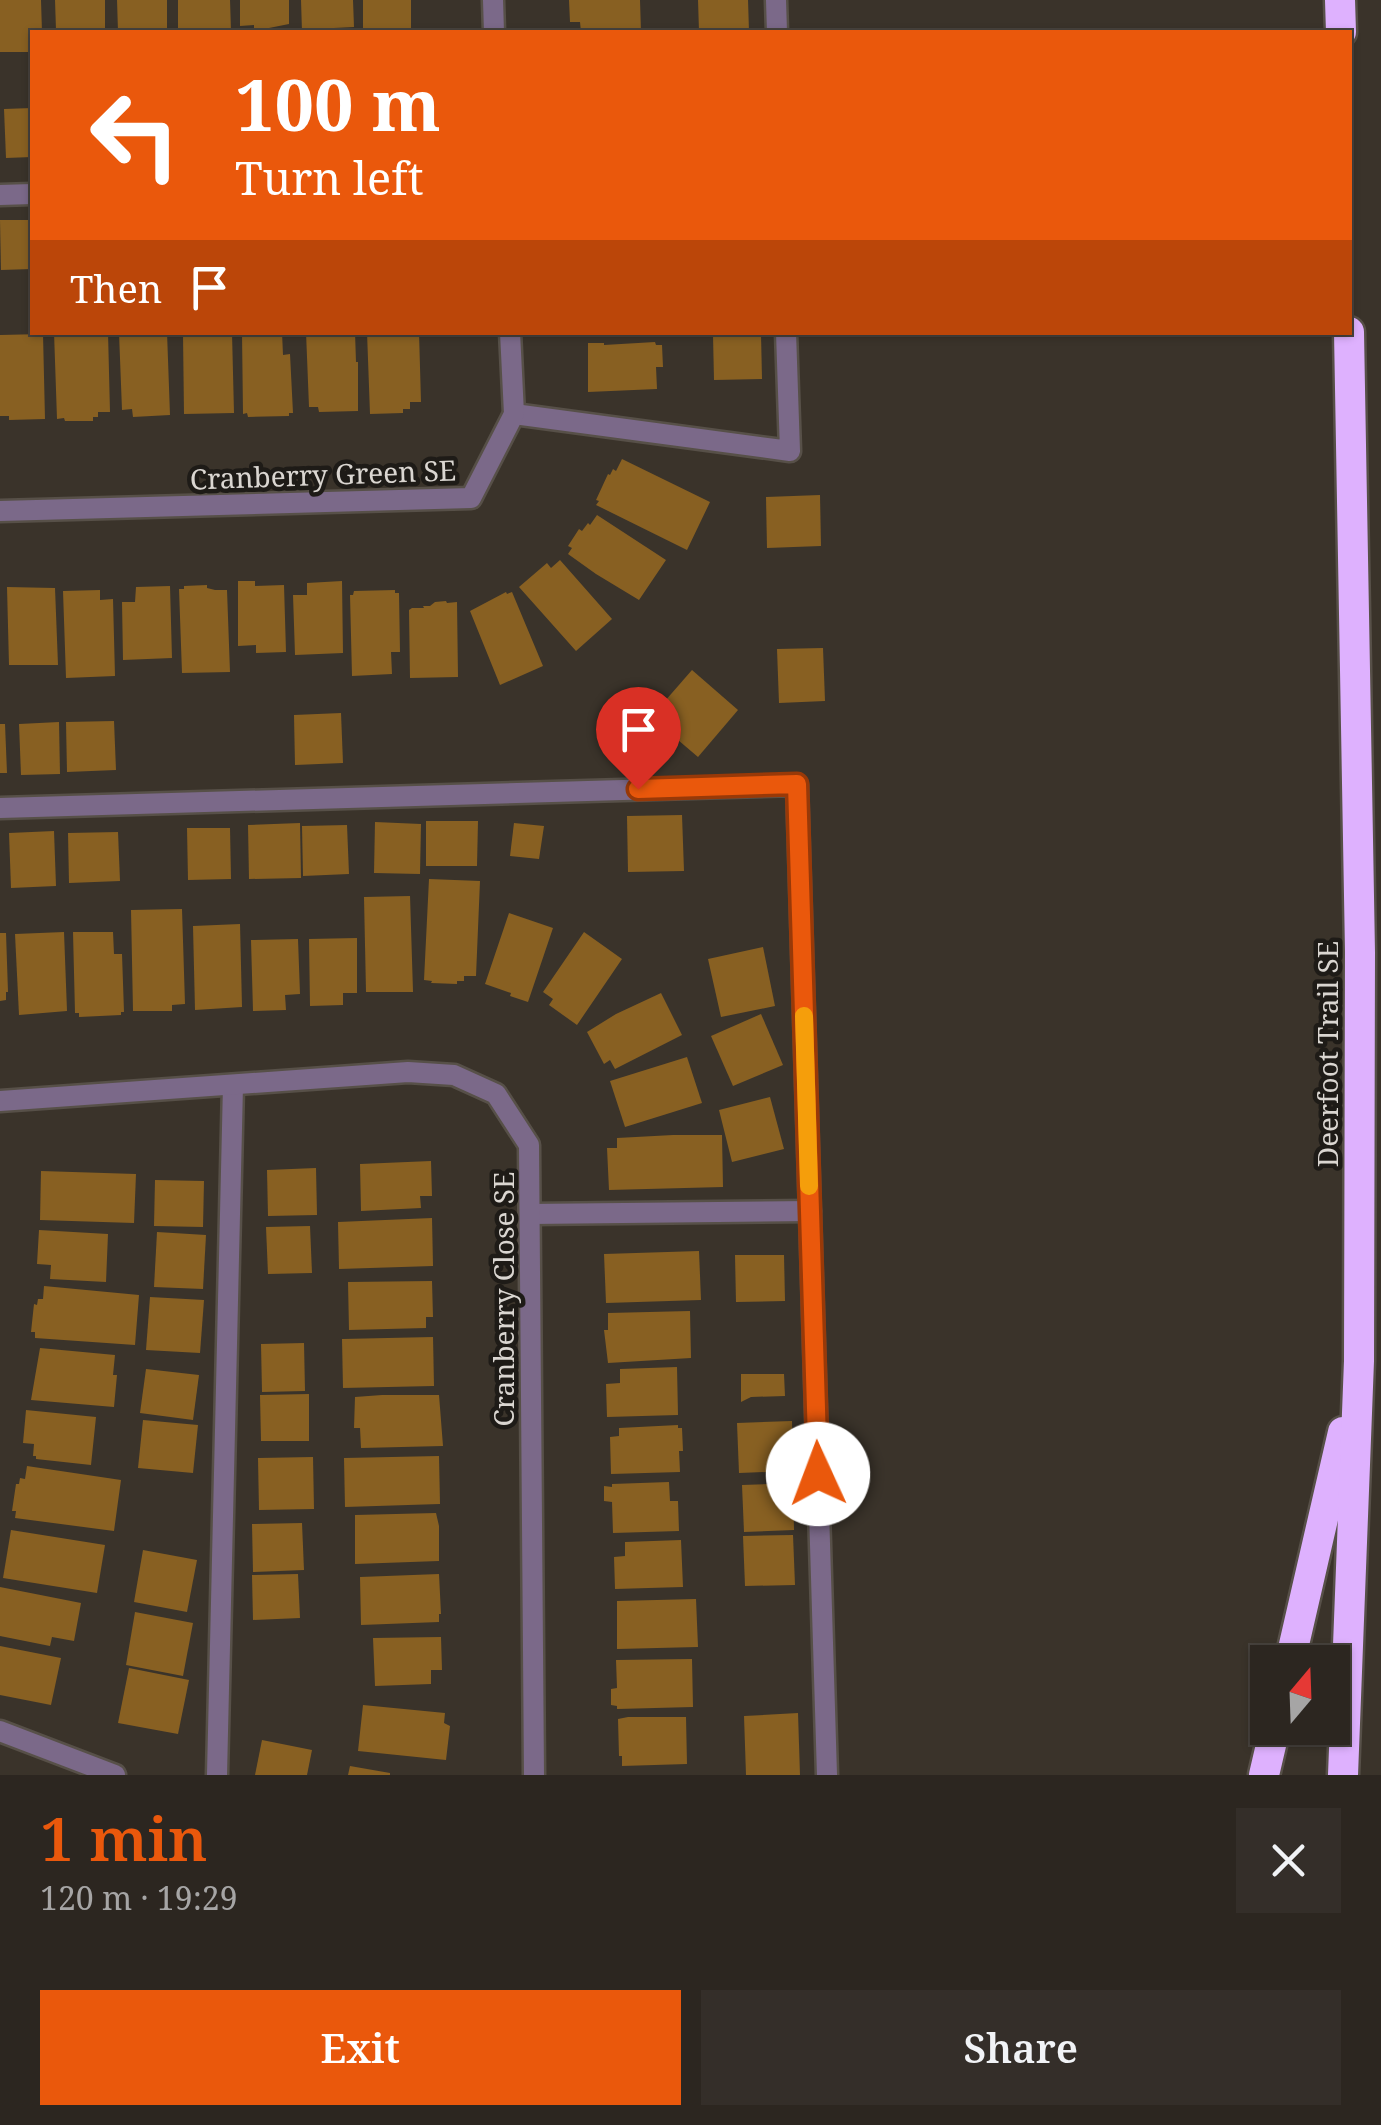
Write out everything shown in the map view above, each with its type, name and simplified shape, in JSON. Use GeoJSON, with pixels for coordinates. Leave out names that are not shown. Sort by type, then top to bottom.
{"type":"FeatureCollection","features":[{"type":"Feature","properties":{"kind":"highway"},"geometry":{"type":"LineString","coordinates":[[1340,0],[1341,30]]}},
{"type":"Feature","properties":{"kind":"highway","name":"Deerfoot Trail SE"},"geometry":{"type":"LineString","coordinates":[[1343,1775],[1359,1360],[1360,952],[1349,335]]}},
{"type":"Feature","properties":{"kind":"highway"},"geometry":{"type":"LineString","coordinates":[[1294,1645],[1359,1360]]}},
{"type":"Feature","properties":{"kind":"highway"},"geometry":{"type":"LineString","coordinates":[[1264,1775],[1271,1745]]}},
{"type":"Feature","properties":{"kind":"street"},"geometry":{"type":"LineString","coordinates":[[493,0],[494,30]]}},
{"type":"Feature","properties":{"kind":"street"},"geometry":{"type":"LineString","coordinates":[[776,0],[776,30]]}},
{"type":"Feature","properties":{"kind":"street"},"geometry":{"type":"LineString","coordinates":[[0,196],[30,194]]}},
{"type":"Feature","properties":{"kind":"street","name":"Cranberry Green SE"},"geometry":{"type":"LineString","coordinates":[[0,511],[472,498],[514,414],[510,335]]}},
{"type":"Feature","properties":{"kind":"street"},"geometry":{"type":"LineString","coordinates":[[514,414],[790,451],[786,335]]}},
{"type":"Feature","properties":{"kind":"street"},"geometry":{"type":"LineString","coordinates":[[0,808],[797,784],[827,1775]]}},
{"type":"Feature","properties":{"kind":"street","name":"Cranberry Close SE"},"geometry":{"type":"LineString","coordinates":[[0,1101],[408,1072],[454,1075],[496,1094],[530,1145],[534,1775]]}},
{"type":"Feature","properties":{"kind":"street"},"geometry":{"type":"LineString","coordinates":[[217,1775],[232,1084]]}},
{"type":"Feature","properties":{"kind":"street"},"geometry":{"type":"LineString","coordinates":[[530,1214],[810,1211]]}},
{"type":"Feature","properties":{"kind":"street"},"geometry":{"type":"LineString","coordinates":[[0,1731],[115,1775]]}},
{"type":"Feature","properties":{"kind":"building"},"geometry":{"type":"Polygon","coordinates":[[[0,0],[41,0],[42,30],[30,30],[30,52],[0,52],[0,0]]]}},
{"type":"Feature","properties":{"kind":"building"},"geometry":{"type":"Polygon","coordinates":[[[55,0],[105,0],[105,29],[56,30],[55,0]]]}},
{"type":"Feature","properties":{"kind":"building"},"geometry":{"type":"Polygon","coordinates":[[[117,0],[167,0],[167,30],[118,30],[117,0]]]}},
{"type":"Feature","properties":{"kind":"building"},"geometry":{"type":"Polygon","coordinates":[[[178,0],[230,0],[231,30],[178,30],[178,0]]]}},
{"type":"Feature","properties":{"kind":"building"},"geometry":{"type":"Polygon","coordinates":[[[240,0],[289,0],[289,24],[259,30],[254,30],[254,25],[240,26],[240,0]]]}},
{"type":"Feature","properties":{"kind":"building"},"geometry":{"type":"Polygon","coordinates":[[[301,0],[353,0],[354,27],[302,30],[301,0]]]}},
{"type":"Feature","properties":{"kind":"building"},"geometry":{"type":"Polygon","coordinates":[[[363,0],[411,0],[411,30],[363,30],[363,0]]]}},
{"type":"Feature","properties":{"kind":"building"},"geometry":{"type":"Polygon","coordinates":[[[569,0],[640,0],[641,30],[581,30],[580,22],[570,22],[569,0]]]}},
{"type":"Feature","properties":{"kind":"building"},"geometry":{"type":"Polygon","coordinates":[[[698,0],[748,0],[749,30],[699,30],[698,0]]]}},
{"type":"Feature","properties":{"kind":"building"},"geometry":{"type":"Polygon","coordinates":[[[30,108],[30,157],[6,158],[4,109],[30,108]]]}},
{"type":"Feature","properties":{"kind":"building"},"geometry":{"type":"Polygon","coordinates":[[[0,220],[30,220],[30,269],[1,270],[0,220]]]}},
{"type":"Feature","properties":{"kind":"building"},"geometry":{"type":"Polygon","coordinates":[[[0,335],[43,335],[45,419],[9,420],[9,416],[0,416],[0,335]]]}},
{"type":"Feature","properties":{"kind":"building"},"geometry":{"type":"Polygon","coordinates":[[[54,335],[108,335],[110,412],[98,412],[93,421],[57,419],[54,335]]]}},
{"type":"Feature","properties":{"kind":"building"},"geometry":{"type":"Polygon","coordinates":[[[119,335],[167,335],[170,415],[133,417],[132,409],[122,410],[119,335]]]}},
{"type":"Feature","properties":{"kind":"building"},"geometry":{"type":"Polygon","coordinates":[[[183,335],[232,335],[234,413],[184,414],[183,335]]]}},
{"type":"Feature","properties":{"kind":"building"},"geometry":{"type":"Polygon","coordinates":[[[242,335],[282,335],[283,355],[290,354],[293,413],[248,417],[243,414],[242,335]]]}},
{"type":"Feature","properties":{"kind":"building"},"geometry":{"type":"Polygon","coordinates":[[[306,335],[355,335],[358,411],[319,412],[318,407],[309,407],[306,335]]]}},
{"type":"Feature","properties":{"kind":"building"},"geometry":{"type":"Polygon","coordinates":[[[367,335],[419,335],[421,402],[410,402],[410,409],[403,409],[403,413],[370,414],[367,335]]]}},
{"type":"Feature","properties":{"kind":"building"},"geometry":{"type":"Polygon","coordinates":[[[713,335],[761,335],[762,379],[714,380],[713,335]]]}},
{"type":"Feature","properties":{"kind":"building"},"geometry":{"type":"Polygon","coordinates":[[[588,343],[662,345],[663,367],[656,367],[657,389],[588,392],[588,343]]]}},
{"type":"Feature","properties":{"kind":"building"},"geometry":{"type":"Polygon","coordinates":[[[622,459],[710,502],[687,550],[596,505],[608,474],[616,471],[622,459]]]}},
{"type":"Feature","properties":{"kind":"building"},"geometry":{"type":"Polygon","coordinates":[[[820,495],[821,546],[767,548],[766,497],[820,495]]]}},
{"type":"Feature","properties":{"kind":"building"},"geometry":{"type":"Polygon","coordinates":[[[597,515],[666,560],[639,600],[568,554],[572,548],[568,546],[579,529],[590,525],[597,515]]]}},
{"type":"Feature","properties":{"kind":"building"},"geometry":{"type":"Polygon","coordinates":[[[560,560],[612,619],[576,651],[519,587],[547,563],[551,568],[560,560]]]}},
{"type":"Feature","properties":{"kind":"building"},"geometry":{"type":"Polygon","coordinates":[[[238,581],[255,581],[255,586],[284,585],[286,652],[256,653],[256,645],[238,646],[238,581]]]}},
{"type":"Feature","properties":{"kind":"building"},"geometry":{"type":"Polygon","coordinates":[[[342,581],[343,653],[295,655],[293,595],[307,595],[307,583],[342,581]]]}},
{"type":"Feature","properties":{"kind":"building"},"geometry":{"type":"Polygon","coordinates":[[[207,585],[227,590],[230,672],[182,673],[179,589],[207,585]]]}},
{"type":"Feature","properties":{"kind":"building"},"geometry":{"type":"Polygon","coordinates":[[[170,586],[172,658],[123,660],[122,602],[135,602],[136,587],[170,586]]]}},
{"type":"Feature","properties":{"kind":"building"},"geometry":{"type":"Polygon","coordinates":[[[7,587],[55,588],[58,665],[9,665],[7,587]]]}},
{"type":"Feature","properties":{"kind":"building"},"geometry":{"type":"Polygon","coordinates":[[[100,590],[100,600],[113,599],[115,676],[66,678],[63,591],[100,590]]]}},
{"type":"Feature","properties":{"kind":"building"},"geometry":{"type":"Polygon","coordinates":[[[354,591],[399,593],[400,652],[391,652],[392,674],[352,676],[350,595],[354,591]]]}},
{"type":"Feature","properties":{"kind":"building"},"geometry":{"type":"Polygon","coordinates":[[[512,592],[543,666],[500,685],[470,611],[512,592]]]}},
{"type":"Feature","properties":{"kind":"building"},"geometry":{"type":"Polygon","coordinates":[[[457,602],[458,677],[410,678],[409,610],[457,602]]]}},
{"type":"Feature","properties":{"kind":"building"},"geometry":{"type":"Polygon","coordinates":[[[823,648],[825,701],[779,703],[777,649],[823,648]]]}},
{"type":"Feature","properties":{"kind":"building"},"geometry":{"type":"Polygon","coordinates":[[[692,670],[738,710],[698,757],[651,717],[692,670]]]}},
{"type":"Feature","properties":{"kind":"building"},"geometry":{"type":"Polygon","coordinates":[[[341,713],[343,763],[295,765],[294,715],[341,713]]]}},
{"type":"Feature","properties":{"kind":"building"},"geometry":{"type":"Polygon","coordinates":[[[114,721],[116,770],[67,772],[66,722],[114,721]]]}},
{"type":"Feature","properties":{"kind":"building"},"geometry":{"type":"Polygon","coordinates":[[[59,722],[60,774],[21,775],[19,724],[59,722]]]}},
{"type":"Feature","properties":{"kind":"building"},"geometry":{"type":"Polygon","coordinates":[[[0,724],[5,724],[7,773],[0,773],[0,724]]]}},
{"type":"Feature","properties":{"kind":"building"},"geometry":{"type":"Polygon","coordinates":[[[682,815],[684,871],[628,872],[627,816],[682,815]]]}},
{"type":"Feature","properties":{"kind":"building"},"geometry":{"type":"Polygon","coordinates":[[[426,821],[478,821],[477,866],[426,866],[426,821]]]}},
{"type":"Feature","properties":{"kind":"building"},"geometry":{"type":"Polygon","coordinates":[[[375,822],[421,824],[420,874],[374,873],[375,822]]]}},
{"type":"Feature","properties":{"kind":"building"},"geometry":{"type":"Polygon","coordinates":[[[300,823],[301,878],[249,879],[248,825],[300,823]]]}},
{"type":"Feature","properties":{"kind":"building"},"geometry":{"type":"Polygon","coordinates":[[[514,823],[544,826],[539,859],[510,856],[514,823]]]}},
{"type":"Feature","properties":{"kind":"building"},"geometry":{"type":"Polygon","coordinates":[[[347,825],[349,874],[303,876],[302,826],[347,825]]]}},
{"type":"Feature","properties":{"kind":"building"},"geometry":{"type":"Polygon","coordinates":[[[187,828],[230,828],[231,879],[188,880],[187,828]]]}},
{"type":"Feature","properties":{"kind":"building"},"geometry":{"type":"Polygon","coordinates":[[[54,831],[56,886],[11,888],[9,833],[54,831]]]}},
{"type":"Feature","properties":{"kind":"building"},"geometry":{"type":"Polygon","coordinates":[[[118,832],[120,881],[69,883],[68,833],[118,832]]]}},
{"type":"Feature","properties":{"kind":"building"},"geometry":{"type":"Polygon","coordinates":[[[429,879],[480,881],[476,976],[464,976],[464,981],[457,984],[424,980],[429,879]]]}},
{"type":"Feature","properties":{"kind":"building"},"geometry":{"type":"Polygon","coordinates":[[[410,896],[413,992],[366,992],[364,897],[410,896]]]}},
{"type":"Feature","properties":{"kind":"building"},"geometry":{"type":"Polygon","coordinates":[[[182,909],[185,1004],[172,1005],[172,1011],[133,1011],[131,910],[182,909]]]}},
{"type":"Feature","properties":{"kind":"building"},"geometry":{"type":"Polygon","coordinates":[[[509,913],[553,928],[528,1002],[485,984],[509,913]]]}},
{"type":"Feature","properties":{"kind":"building"},"geometry":{"type":"Polygon","coordinates":[[[240,924],[242,1007],[195,1010],[193,926],[240,924]]]}},
{"type":"Feature","properties":{"kind":"building"},"geometry":{"type":"Polygon","coordinates":[[[64,932],[67,1011],[19,1015],[15,934],[64,932]]]}},
{"type":"Feature","properties":{"kind":"building"},"geometry":{"type":"Polygon","coordinates":[[[73,932],[113,932],[114,954],[122,954],[121,1015],[79,1017],[75,1013],[73,932]]]}},
{"type":"Feature","properties":{"kind":"building"},"geometry":{"type":"Polygon","coordinates":[[[584,932],[622,959],[577,1025],[549,1005],[553,999],[543,992],[584,932]]]}},
{"type":"Feature","properties":{"kind":"building"},"geometry":{"type":"Polygon","coordinates":[[[0,933],[6,933],[8,992],[6,1000],[0,1001],[0,933]]]}},
{"type":"Feature","properties":{"kind":"building"},"geometry":{"type":"Polygon","coordinates":[[[357,938],[357,993],[343,993],[343,1005],[310,1006],[309,939],[357,938]]]}},
{"type":"Feature","properties":{"kind":"building"},"geometry":{"type":"Polygon","coordinates":[[[298,939],[300,994],[285,995],[286,1010],[253,1011],[251,940],[298,939]]]}},
{"type":"Feature","properties":{"kind":"building"},"geometry":{"type":"Polygon","coordinates":[[[763,947],[775,1006],[721,1017],[708,959],[763,947]]]}},
{"type":"Feature","properties":{"kind":"building"},"geometry":{"type":"Polygon","coordinates":[[[661,993],[682,1035],[615,1069],[610,1060],[604,1064],[587,1032],[661,993]]]}},
{"type":"Feature","properties":{"kind":"building"},"geometry":{"type":"Polygon","coordinates":[[[761,1014],[783,1065],[733,1086],[711,1036],[761,1014]]]}},
{"type":"Feature","properties":{"kind":"building"},"geometry":{"type":"Polygon","coordinates":[[[687,1057],[702,1103],[625,1127],[610,1081],[687,1057]]]}},
{"type":"Feature","properties":{"kind":"building"},"geometry":{"type":"Polygon","coordinates":[[[770,1097],[784,1149],[732,1162],[719,1110],[770,1097]]]}},
{"type":"Feature","properties":{"kind":"building"},"geometry":{"type":"Polygon","coordinates":[[[722,1135],[723,1187],[609,1190],[607,1148],[617,1148],[617,1138],[722,1135]]]}},
{"type":"Feature","properties":{"kind":"building"},"geometry":{"type":"Polygon","coordinates":[[[431,1161],[432,1196],[420,1196],[421,1208],[361,1211],[360,1164],[431,1161]]]}},
{"type":"Feature","properties":{"kind":"building"},"geometry":{"type":"Polygon","coordinates":[[[316,1168],[317,1215],[268,1216],[267,1170],[316,1168]]]}},
{"type":"Feature","properties":{"kind":"building"},"geometry":{"type":"Polygon","coordinates":[[[41,1171],[136,1174],[134,1223],[40,1220],[41,1171]]]}},
{"type":"Feature","properties":{"kind":"building"},"geometry":{"type":"Polygon","coordinates":[[[155,1180],[204,1181],[203,1227],[154,1226],[155,1180]]]}},
{"type":"Feature","properties":{"kind":"building"},"geometry":{"type":"Polygon","coordinates":[[[432,1218],[433,1266],[339,1269],[338,1222],[432,1218]]]}},
{"type":"Feature","properties":{"kind":"building"},"geometry":{"type":"Polygon","coordinates":[[[310,1226],[312,1273],[268,1274],[266,1227],[310,1226]]]}},
{"type":"Feature","properties":{"kind":"building"},"geometry":{"type":"Polygon","coordinates":[[[39,1230],[108,1234],[106,1282],[50,1279],[51,1265],[37,1264],[39,1230]]]}},
{"type":"Feature","properties":{"kind":"building"},"geometry":{"type":"Polygon","coordinates":[[[157,1232],[206,1235],[203,1289],[154,1287],[157,1232]]]}},
{"type":"Feature","properties":{"kind":"building"},"geometry":{"type":"Polygon","coordinates":[[[699,1251],[701,1300],[606,1303],[604,1254],[699,1251]]]}},
{"type":"Feature","properties":{"kind":"building"},"geometry":{"type":"Polygon","coordinates":[[[735,1255],[784,1255],[785,1301],[736,1302],[735,1255]]]}},
{"type":"Feature","properties":{"kind":"building"},"geometry":{"type":"Polygon","coordinates":[[[432,1281],[433,1317],[426,1317],[426,1328],[349,1330],[348,1282],[432,1281]]]}},
{"type":"Feature","properties":{"kind":"building"},"geometry":{"type":"Polygon","coordinates":[[[44,1286],[139,1295],[135,1345],[35,1338],[35,1332],[31,1332],[34,1304],[43,1299],[44,1286]]]}},
{"type":"Feature","properties":{"kind":"building"},"geometry":{"type":"Polygon","coordinates":[[[150,1297],[204,1300],[200,1353],[146,1350],[150,1297]]]}},
{"type":"Feature","properties":{"kind":"building"},"geometry":{"type":"Polygon","coordinates":[[[690,1311],[691,1358],[608,1363],[604,1330],[608,1330],[608,1313],[690,1311]]]}},
{"type":"Feature","properties":{"kind":"building"},"geometry":{"type":"Polygon","coordinates":[[[433,1337],[434,1386],[343,1388],[342,1339],[433,1337]]]}},
{"type":"Feature","properties":{"kind":"building"},"geometry":{"type":"Polygon","coordinates":[[[304,1343],[305,1391],[262,1392],[261,1344],[304,1343]]]}},
{"type":"Feature","properties":{"kind":"building"},"geometry":{"type":"Polygon","coordinates":[[[40,1348],[115,1355],[114,1407],[31,1400],[40,1348]]]}},
{"type":"Feature","properties":{"kind":"building"},"geometry":{"type":"Polygon","coordinates":[[[677,1367],[678,1415],[607,1417],[606,1384],[620,1383],[620,1369],[677,1367]]]}},
{"type":"Feature","properties":{"kind":"building"},"geometry":{"type":"Polygon","coordinates":[[[146,1369],[199,1375],[193,1420],[140,1413],[146,1369]]]}},
{"type":"Feature","properties":{"kind":"building"},"geometry":{"type":"Polygon","coordinates":[[[741,1374],[784,1374],[785,1396],[751,1397],[741,1402],[741,1374]]]}},
{"type":"Feature","properties":{"kind":"building"},"geometry":{"type":"Polygon","coordinates":[[[309,1394],[309,1441],[261,1441],[260,1395],[309,1394]]]}},
{"type":"Feature","properties":{"kind":"building"},"geometry":{"type":"Polygon","coordinates":[[[439,1395],[443,1446],[361,1448],[360,1428],[354,1428],[355,1397],[439,1395]]]}},
{"type":"Feature","properties":{"kind":"building"},"geometry":{"type":"Polygon","coordinates":[[[26,1410],[96,1417],[91,1465],[36,1459],[34,1444],[23,1443],[26,1410]]]}},
{"type":"Feature","properties":{"kind":"building"},"geometry":{"type":"Polygon","coordinates":[[[143,1420],[198,1425],[193,1473],[138,1468],[143,1420]]]}},
{"type":"Feature","properties":{"kind":"building"},"geometry":{"type":"Polygon","coordinates":[[[792,1421],[793,1471],[739,1473],[737,1423],[792,1421]]]}},
{"type":"Feature","properties":{"kind":"building"},"geometry":{"type":"Polygon","coordinates":[[[619,1428],[682,1428],[683,1451],[679,1451],[680,1472],[611,1474],[610,1437],[619,1436],[619,1428]]]}},
{"type":"Feature","properties":{"kind":"building"},"geometry":{"type":"Polygon","coordinates":[[[439,1456],[440,1504],[345,1507],[344,1458],[439,1456]]]}},
{"type":"Feature","properties":{"kind":"building"},"geometry":{"type":"Polygon","coordinates":[[[313,1457],[314,1509],[259,1510],[258,1458],[313,1457]]]}},
{"type":"Feature","properties":{"kind":"building"},"geometry":{"type":"Polygon","coordinates":[[[27,1466],[121,1480],[114,1531],[15,1518],[16,1511],[12,1511],[16,1484],[20,1478],[25,1479],[27,1466]]]}},
{"type":"Feature","properties":{"kind":"building"},"geometry":{"type":"Polygon","coordinates":[[[669,1482],[670,1501],[678,1501],[679,1531],[613,1533],[612,1502],[604,1501],[604,1486],[669,1482]]]}},
{"type":"Feature","properties":{"kind":"building"},"geometry":{"type":"Polygon","coordinates":[[[793,1483],[794,1530],[744,1532],[742,1485],[793,1483]]]}},
{"type":"Feature","properties":{"kind":"building"},"geometry":{"type":"Polygon","coordinates":[[[436,1513],[439,1561],[355,1564],[355,1515],[436,1513]]]}},
{"type":"Feature","properties":{"kind":"building"},"geometry":{"type":"Polygon","coordinates":[[[302,1523],[304,1570],[253,1572],[252,1524],[302,1523]]]}},
{"type":"Feature","properties":{"kind":"building"},"geometry":{"type":"Polygon","coordinates":[[[11,1530],[105,1545],[97,1593],[3,1578],[11,1530]]]}},
{"type":"Feature","properties":{"kind":"building"},"geometry":{"type":"Polygon","coordinates":[[[793,1535],[795,1585],[745,1586],[743,1536],[793,1535]]]}},
{"type":"Feature","properties":{"kind":"building"},"geometry":{"type":"Polygon","coordinates":[[[681,1540],[683,1587],[615,1589],[614,1557],[625,1556],[625,1542],[681,1540]]]}},
{"type":"Feature","properties":{"kind":"building"},"geometry":{"type":"Polygon","coordinates":[[[143,1550],[197,1560],[187,1612],[134,1602],[143,1550]]]}},
{"type":"Feature","properties":{"kind":"building"},"geometry":{"type":"Polygon","coordinates":[[[298,1574],[300,1618],[253,1620],[252,1575],[298,1574]]]}},
{"type":"Feature","properties":{"kind":"building"},"geometry":{"type":"Polygon","coordinates":[[[439,1574],[439,1622],[361,1625],[360,1577],[439,1574]]]}},
{"type":"Feature","properties":{"kind":"building"},"geometry":{"type":"Polygon","coordinates":[[[0,1587],[81,1603],[74,1641],[52,1637],[50,1646],[0,1636],[0,1587]]]}},
{"type":"Feature","properties":{"kind":"building"},"geometry":{"type":"Polygon","coordinates":[[[696,1599],[698,1647],[617,1649],[617,1601],[696,1599]]]}},
{"type":"Feature","properties":{"kind":"building"},"geometry":{"type":"Polygon","coordinates":[[[135,1612],[193,1623],[183,1676],[126,1665],[135,1612]]]}},
{"type":"Feature","properties":{"kind":"building"},"geometry":{"type":"Polygon","coordinates":[[[441,1637],[442,1670],[431,1670],[431,1684],[375,1686],[373,1638],[441,1637]]]}},
{"type":"Feature","properties":{"kind":"building"},"geometry":{"type":"Polygon","coordinates":[[[0,1646],[61,1658],[51,1705],[0,1695],[0,1646]]]}},
{"type":"Feature","properties":{"kind":"building"},"geometry":{"type":"Polygon","coordinates":[[[692,1659],[693,1707],[617,1709],[611,1705],[611,1689],[617,1688],[616,1660],[692,1659]]]}},
{"type":"Feature","properties":{"kind":"building"},"geometry":{"type":"Polygon","coordinates":[[[129,1668],[189,1680],[178,1734],[118,1723],[129,1668]]]}},
{"type":"Feature","properties":{"kind":"building"},"geometry":{"type":"Polygon","coordinates":[[[363,1705],[445,1713],[444,1723],[450,1726],[446,1760],[358,1751],[363,1705]]]}},
{"type":"Feature","properties":{"kind":"building"},"geometry":{"type":"Polygon","coordinates":[[[798,1713],[800,1775],[746,1775],[744,1716],[798,1713]]]}},
{"type":"Feature","properties":{"kind":"building"},"geometry":{"type":"Polygon","coordinates":[[[686,1717],[687,1764],[622,1766],[618,1719],[686,1717]]]}},
{"type":"Feature","properties":{"kind":"building"},"geometry":{"type":"Polygon","coordinates":[[[262,1740],[312,1750],[307,1775],[255,1775],[262,1740]]]}},
{"type":"Feature","properties":{"kind":"building"},"geometry":{"type":"Polygon","coordinates":[[[350,1766],[390,1773],[390,1775],[348,1775],[350,1766]]]}},
{"type":"Feature","properties":{"kind":"slow traffic"},"geometry":{"type":"LineString","coordinates":[[804,1016],[809,1186]]}},
{"type":"Feature","properties":{"kind":"route"},"geometry":{"type":"LineString","coordinates":[[638,789],[797,784],[818,1474]]}}]}
